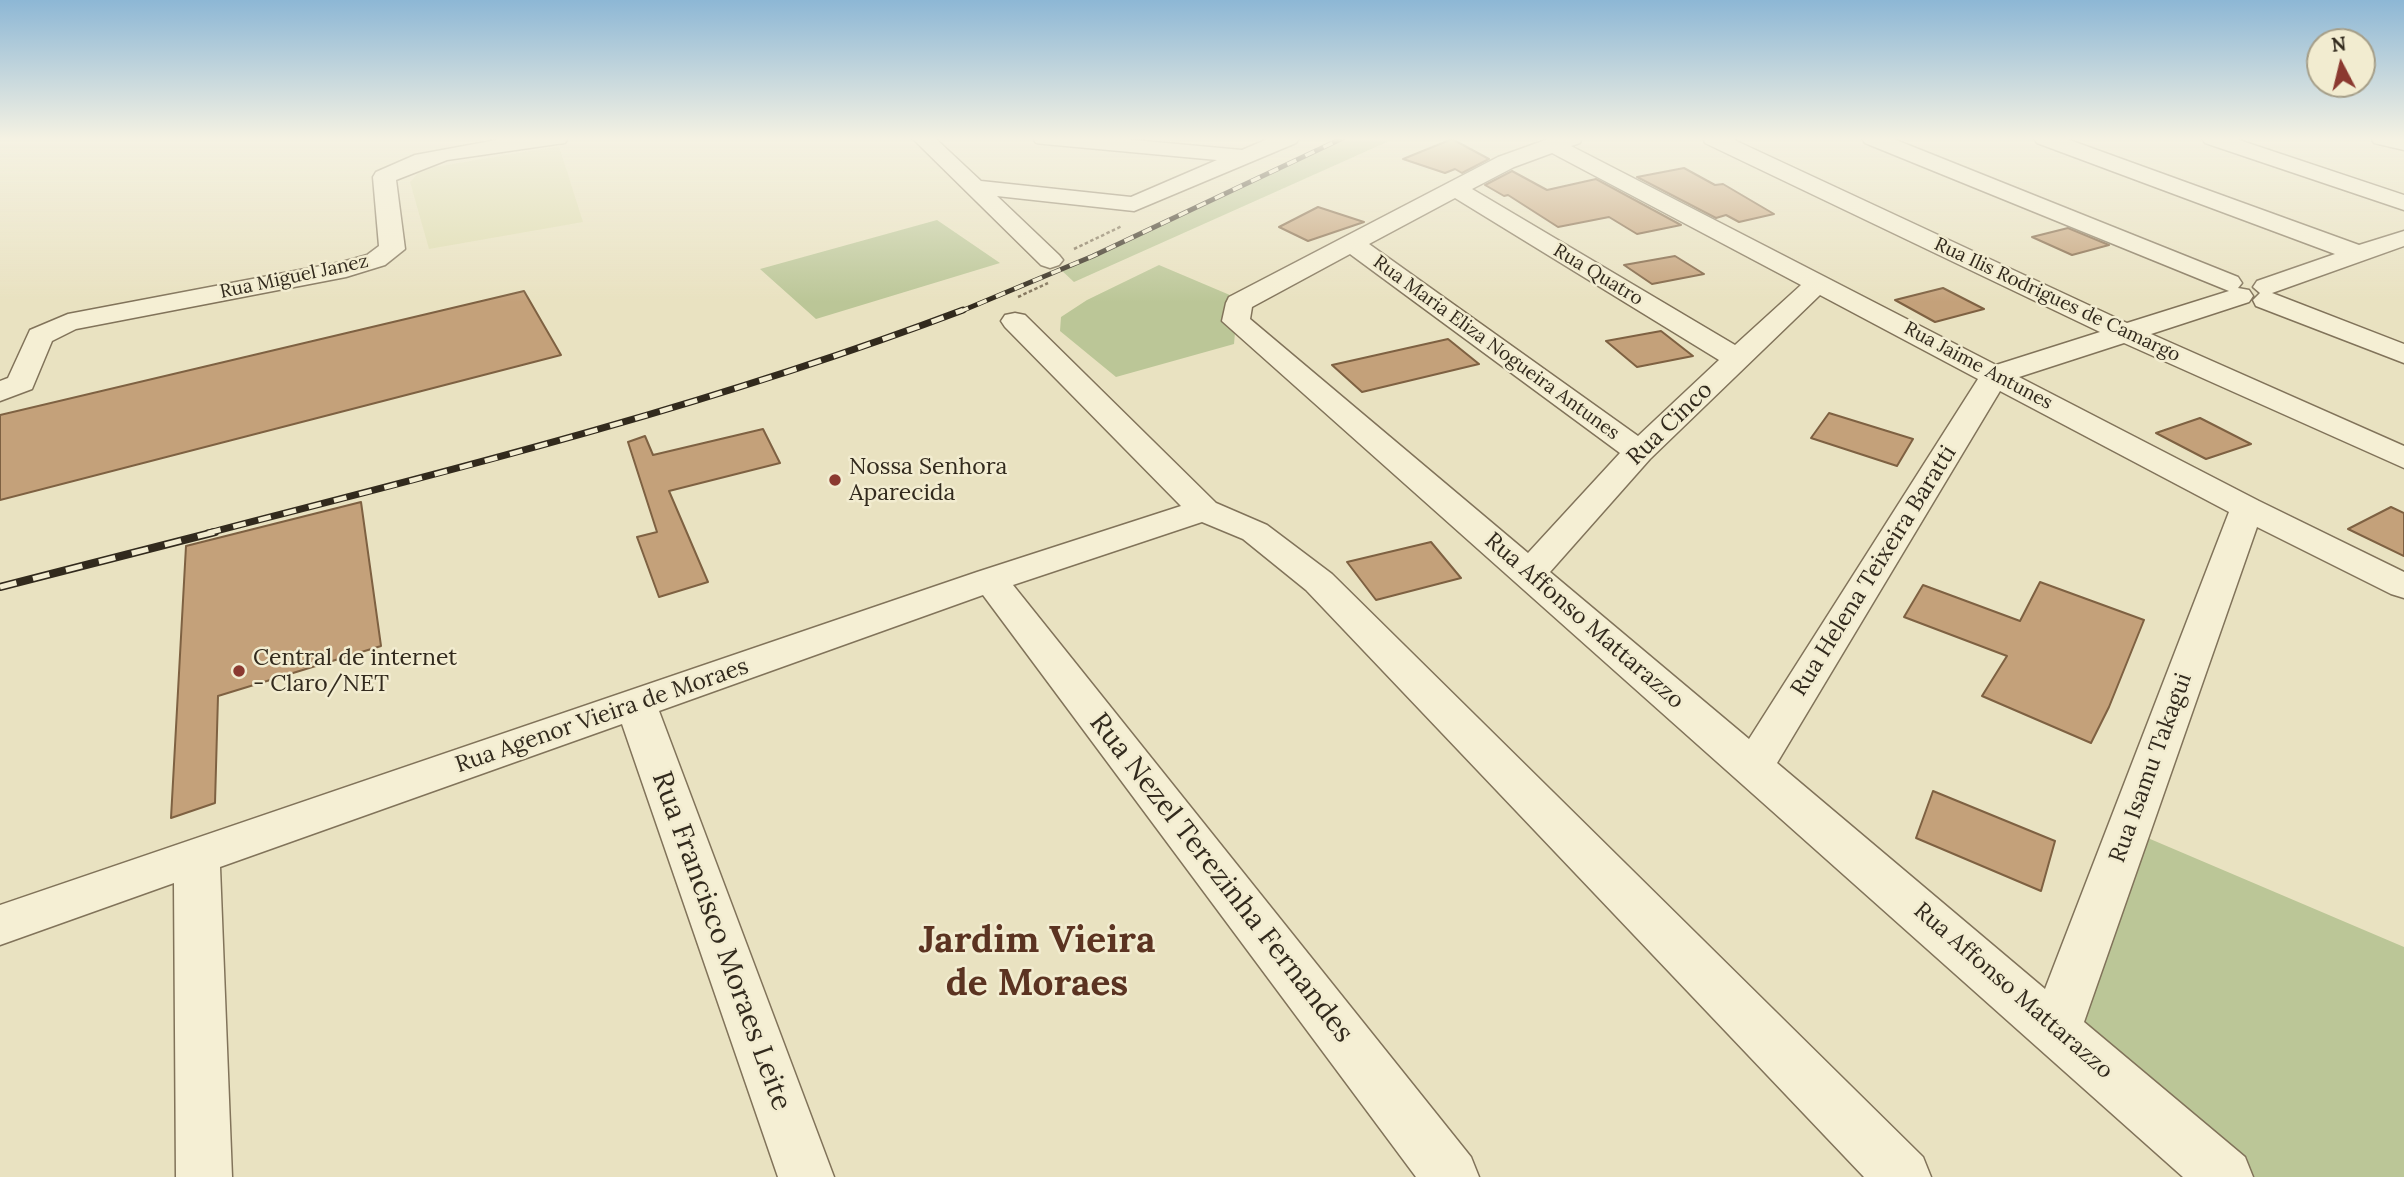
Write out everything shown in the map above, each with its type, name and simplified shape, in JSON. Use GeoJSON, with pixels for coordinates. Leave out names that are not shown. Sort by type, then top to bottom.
{"type":"FeatureCollection","features":[{"type":"Feature","properties":{"kind":"street","name":"Rua Miguel Janez"},"geometry":{"type":"LineString","coordinates":[[11,388],[40,336],[68,322],[346,269],[376,260],[392,249],[386,193]]}},
{"type":"Feature","properties":{"kind":"street"},"geometry":{"type":"LineString","coordinates":[[982,193],[1050,260]]}},
{"type":"Feature","properties":{"kind":"street"},"geometry":{"type":"LineString","coordinates":[[1036,193],[1137,203],[1161,193]]}},
{"type":"Feature","properties":{"kind":"street","name":"Rua Affonso Mattarazzo"},"geometry":{"type":"LineString","coordinates":[[1452,193],[1239,303],[1237,321],[2225,1177]]}},
{"type":"Feature","properties":{"kind":"street","name":"Rua Quatro"},"geometry":{"type":"LineString","coordinates":[[1462,193],[1738,359]]}},
{"type":"Feature","properties":{"kind":"street","name":"Rua Jaime Antunes"},"geometry":{"type":"LineString","coordinates":[[1657,193],[1819,282],[2247,508],[2404,586]]}},
{"type":"Feature","properties":{"kind":"street","name":"Rua Ilis Rodrigues de Camargo"},"geometry":{"type":"LineString","coordinates":[[1829,193],[2123,332],[2404,458]]}},
{"type":"Feature","properties":{"kind":"street"},"geometry":{"type":"LineString","coordinates":[[2009,193],[2404,354]]}},
{"type":"Feature","properties":{"kind":"street"},"geometry":{"type":"LineString","coordinates":[[2193,193],[2358,254]]}},
{"type":"Feature","properties":{"kind":"street"},"geometry":{"type":"LineString","coordinates":[[2374,193],[2404,203]]}},
{"type":"Feature","properties":{"kind":"street"},"geometry":{"type":"LineString","coordinates":[[1995,375],[2255,292],[2404,238]]}},
{"type":"Feature","properties":{"kind":"street","name":"Rua Maria Eliza Nogueira Antunes"},"geometry":{"type":"LineString","coordinates":[[1354,245],[1639,452]]}},
{"type":"Feature","properties":{"kind":"street","name":"Rua Cinco"},"geometry":{"type":"LineString","coordinates":[[1529,573],[1639,452],[1819,282]]}},
{"type":"Feature","properties":{"kind":"street"},"geometry":{"type":"LineString","coordinates":[[2255,292],[2404,343]]}},
{"type":"Feature","properties":{"kind":"street"},"geometry":{"type":"LineString","coordinates":[[1015,321],[1204,510],[1255,532],[1320,582],[1903,1177]]}},
{"type":"Feature","properties":{"kind":"street","name":"Rua Helena Teixeira Baratti"},"geometry":{"type":"LineString","coordinates":[[1753,767],[1995,375]]}},
{"type":"Feature","properties":{"kind":"street","name":"Rua Isamu Takagui"},"geometry":{"type":"LineString","coordinates":[[2056,1028],[2247,508]]}},
{"type":"Feature","properties":{"kind":"street","name":"Rua Agenor Vieira de Moraes"},"geometry":{"type":"LineString","coordinates":[[0,925],[990,580],[1204,510]]}},
{"type":"Feature","properties":{"kind":"street","name":"Rua Nezel Terezinha Fernandes"},"geometry":{"type":"LineString","coordinates":[[990,580],[1451,1177]]}},
{"type":"Feature","properties":{"kind":"street","name":"Rua Francisco Moraes Leite"},"geometry":{"type":"LineString","coordinates":[[636,705],[806,1177]]}},
{"type":"Feature","properties":{"kind":"street"},"geometry":{"type":"LineString","coordinates":[[197,856],[204,1177]]}},
{"type":"Feature","properties":{"kind":"path"},"geometry":{"type":"LineString","coordinates":[[1015,321],[1010,313],[1010,304],[1020,296],[1055,279],[1050,260],[1125,225],[1137,203]]}},
{"type":"Feature","properties":{"kind":"shaded area"},"geometry":{"type":"Polygon","coordinates":[[[413,193],[574,193],[583,222],[429,249],[413,193]]]}},
{"type":"Feature","properties":{"kind":"green space"},"geometry":{"type":"Polygon","coordinates":[[[1227,193],[1273,193],[1074,282],[1060,269],[1227,193]]]}},
{"type":"Feature","properties":{"kind":"green space"},"geometry":{"type":"Polygon","coordinates":[[[937,220],[1000,263],[816,319],[760,269],[937,220]]]}},
{"type":"Feature","properties":{"kind":"green space"},"geometry":{"type":"Polygon","coordinates":[[[1159,265],[1244,301],[1236,321],[1234,344],[1116,377],[1060,331],[1061,317],[1087,300],[1159,265]]]}},
{"type":"Feature","properties":{"kind":"green space"},"geometry":{"type":"Polygon","coordinates":[[[2129,830],[2404,947],[2404,1177],[2225,1177],[2056,1028],[2129,830]]]}},
{"type":"Feature","properties":{"kind":"building"},"geometry":{"type":"Polygon","coordinates":[[[1499,193],[1622,193],[1681,225],[1637,234],[1609,217],[1558,227],[1508,195],[1499,193]]]}},
{"type":"Feature","properties":{"kind":"building"},"geometry":{"type":"Polygon","coordinates":[[[1668,193],[1738,193],[1774,214],[1739,222],[1726,215],[1716,218],[1668,193]]]}},
{"type":"Feature","properties":{"kind":"building"},"geometry":{"type":"Polygon","coordinates":[[[1318,207],[1364,222],[1308,241],[1279,227],[1318,207]]]}},
{"type":"Feature","properties":{"kind":"building"},"geometry":{"type":"Polygon","coordinates":[[[2068,228],[2109,245],[2072,255],[2032,237],[2068,228]]]}},
{"type":"Feature","properties":{"kind":"building"},"geometry":{"type":"Polygon","coordinates":[[[1675,256],[1704,274],[1652,284],[1624,265],[1675,256]]]}},
{"type":"Feature","properties":{"kind":"building"},"geometry":{"type":"Polygon","coordinates":[[[1943,288],[1984,309],[1935,322],[1895,300],[1943,288]]]}},
{"type":"Feature","properties":{"kind":"building"},"geometry":{"type":"Polygon","coordinates":[[[524,291],[561,355],[0,500],[0,415],[524,291]]]}},
{"type":"Feature","properties":{"kind":"building"},"geometry":{"type":"Polygon","coordinates":[[[1661,331],[1693,356],[1637,367],[1606,341],[1661,331]]]}},
{"type":"Feature","properties":{"kind":"building"},"geometry":{"type":"Polygon","coordinates":[[[1448,339],[1479,364],[1362,392],[1332,365],[1448,339]]]}},
{"type":"Feature","properties":{"kind":"building"},"geometry":{"type":"Polygon","coordinates":[[[1829,413],[1913,439],[1897,466],[1811,438],[1829,413]]]}},
{"type":"Feature","properties":{"kind":"building"},"geometry":{"type":"Polygon","coordinates":[[[2200,418],[2251,444],[2206,459],[2156,433],[2200,418]]]}},
{"type":"Feature","properties":{"kind":"building"},"geometry":{"type":"Polygon","coordinates":[[[763,429],[780,463],[669,491],[708,582],[659,597],[637,537],[657,532],[628,442],[645,436],[653,455],[763,429]]]}},
{"type":"Feature","properties":{"kind":"building","name":"Central de internet - Claro/NET"},"geometry":{"type":"Polygon","coordinates":[[[361,502],[381,646],[218,696],[215,803],[171,818],[186,546],[361,502]]]}},
{"type":"Feature","properties":{"kind":"building"},"geometry":{"type":"Polygon","coordinates":[[[2391,507],[2404,513],[2404,556],[2348,529],[2391,507]]]}},
{"type":"Feature","properties":{"kind":"building"},"geometry":{"type":"Polygon","coordinates":[[[1431,542],[1461,578],[1376,600],[1347,562],[1431,542]]]}},
{"type":"Feature","properties":{"kind":"building"},"geometry":{"type":"Polygon","coordinates":[[[2040,582],[2144,620],[2109,707],[2091,743],[1982,696],[2007,656],[1904,617],[1923,585],[2020,621],[2040,582]]]}},
{"type":"Feature","properties":{"kind":"building"},"geometry":{"type":"Polygon","coordinates":[[[1933,791],[2055,841],[2041,891],[1916,838],[1933,791]]]}},
{"type":"Feature","properties":{"kind":"railway"},"geometry":{"type":"LineString","coordinates":[[959,312],[1093,256],[1227,193]]}},
{"type":"Feature","properties":{"kind":"railway"},"geometry":{"type":"LineString","coordinates":[[208,533],[589,432],[777,375],[963,310]]}},
{"type":"Feature","properties":{"kind":"railway"},"geometry":{"type":"LineString","coordinates":[[0,587],[215,532]]}},
{"type":"Feature","properties":{"kind":"place","name":"Nossa Senhora Aparecida"},"geometry":{"type":"Point","coordinates":[835,480]}},
{"type":"Feature","properties":{"kind":"place","name":"Central de internet - Claro/NET"},"geometry":{"type":"Point","coordinates":[239,671]}},
{"type":"Feature","properties":{"kind":"district","name":"Jardim Vieira de Moraes"},"geometry":{"type":"Point","coordinates":[1037,962]}}]}
